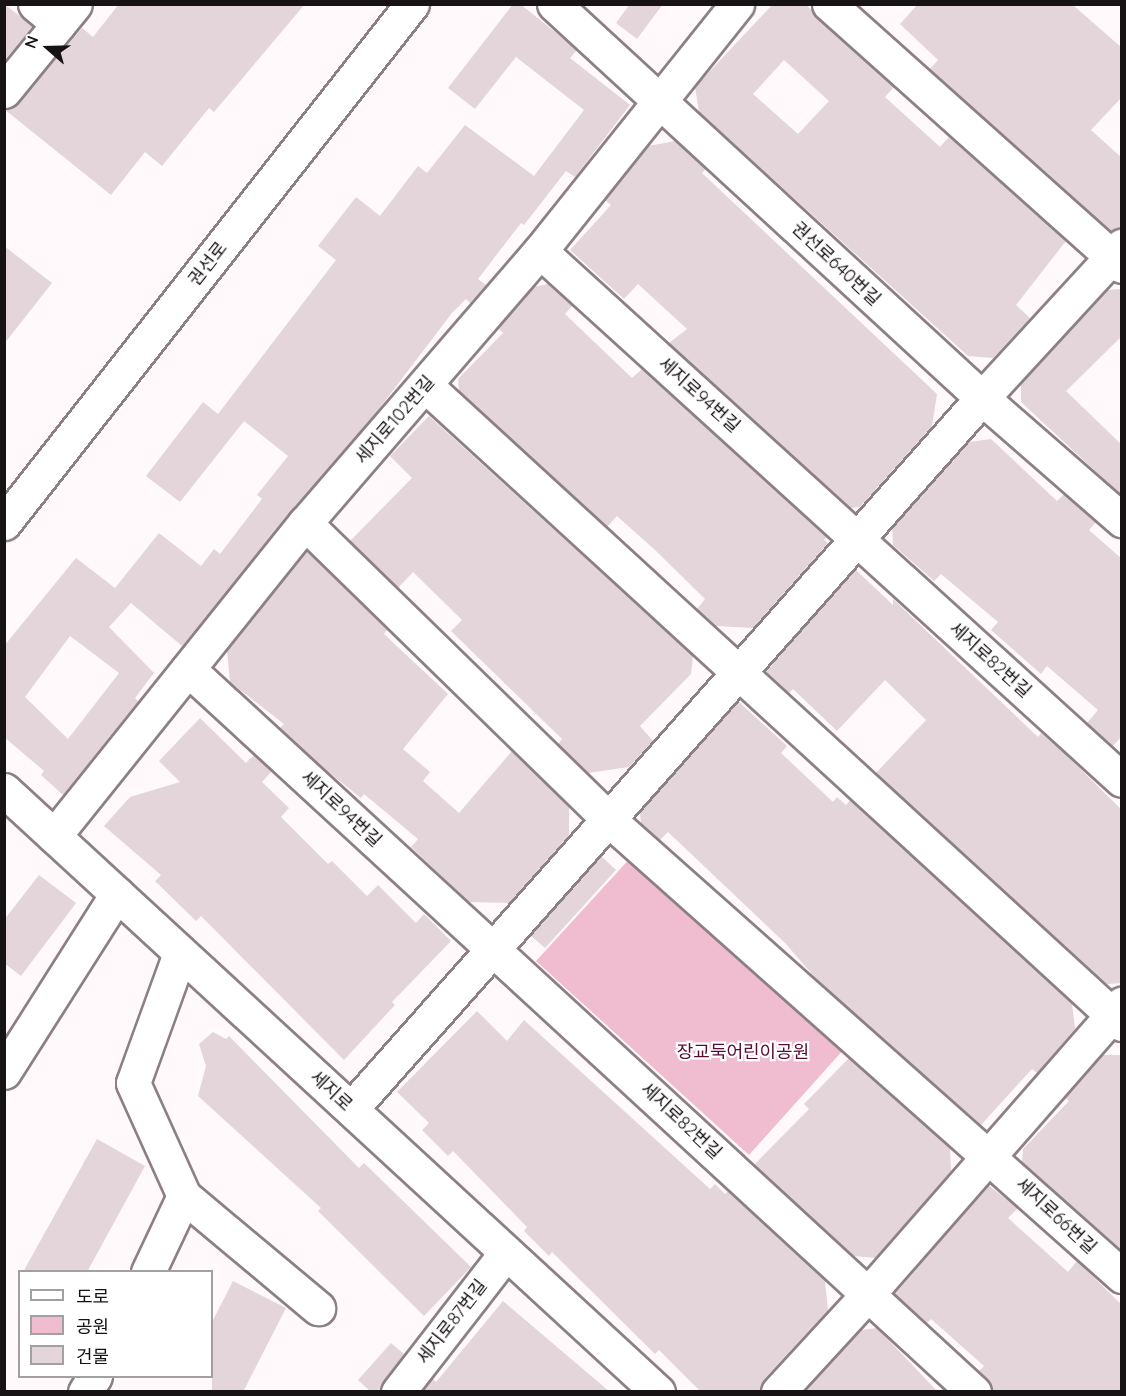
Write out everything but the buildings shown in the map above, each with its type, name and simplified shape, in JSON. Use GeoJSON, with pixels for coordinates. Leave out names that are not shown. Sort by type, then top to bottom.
{"type":"FeatureCollection","features":[{"type":"Feature","properties":{"kind":"street","name":"권선로"},"geometry":{"type":"LineString","coordinates":[[4,523],[412,4]]}},
{"type":"Feature","properties":{"kind":"street","name":"권선로640번길"},"geometry":{"type":"LineString","coordinates":[[554,4],[982,398],[1122,520]]}},
{"type":"Feature","properties":{"kind":"street","name":"세지로102번길"},"geometry":{"type":"LineString","coordinates":[[54,836],[305,523],[540,251],[736,4]]}},
{"type":"Feature","properties":{"kind":"street"},"geometry":{"type":"LineString","coordinates":[[351,1109],[982,398],[1118,256],[829,4]]}},
{"type":"Feature","properties":{"kind":"street"},"geometry":{"type":"LineString","coordinates":[[4,92],[56,11]]}},
{"type":"Feature","properties":{"kind":"street","name":"세지로94번길"},"geometry":{"type":"LineString","coordinates":[[540,251],[858,540]]}},
{"type":"Feature","properties":{"kind":"street"},"geometry":{"type":"LineString","coordinates":[[425,385],[1118,1014],[778,1392]]}},
{"type":"Feature","properties":{"kind":"street"},"geometry":{"type":"LineString","coordinates":[[305,523],[608,819],[990,1156]]}},
{"type":"Feature","properties":{"kind":"street","name":"세지로82번길"},"geometry":{"type":"LineString","coordinates":[[858,540],[1122,780]]}},
{"type":"Feature","properties":{"kind":"street","name":"세지로94번길"},"geometry":{"type":"LineString","coordinates":[[188,669],[494,949]]}},
{"type":"Feature","properties":{"kind":"street","name":"세지로"},"geometry":{"type":"LineString","coordinates":[[4,790],[658,1392]]}},
{"type":"Feature","properties":{"kind":"street"},"geometry":{"type":"LineString","coordinates":[[4,1072],[117,894]]}},
{"type":"Feature","properties":{"kind":"street","name":"세지로82번길"},"geometry":{"type":"LineString","coordinates":[[494,949],[868,1294]]}},
{"type":"Feature","properties":{"kind":"street"},"geometry":{"type":"LineString","coordinates":[[180,953],[133,1083],[184,1196],[318,1308]]}},
{"type":"Feature","properties":{"kind":"street","name":"세지로66번길"},"geometry":{"type":"LineString","coordinates":[[990,1156],[1122,1276]]}},
{"type":"Feature","properties":{"kind":"street"},"geometry":{"type":"LineString","coordinates":[[149,1270],[184,1196]]}},
{"type":"Feature","properties":{"kind":"street","name":"세지로87번길"},"geometry":{"type":"LineString","coordinates":[[398,1392],[506,1253]]}},
{"type":"Feature","properties":{"kind":"street"},"geometry":{"type":"LineString","coordinates":[[868,1294],[974,1392]]}},
{"type":"Feature","properties":{"kind":"street"},"geometry":{"type":"LineString","coordinates":[[85,1392],[94,1378]]}},
{"type":"Feature","properties":{"kind":"green space","name":"장교둑어린이공원"},"geometry":{"type":"Polygon","coordinates":[[[633,855],[845,1048],[749,1155],[536,961],[633,855]]]}}]}
